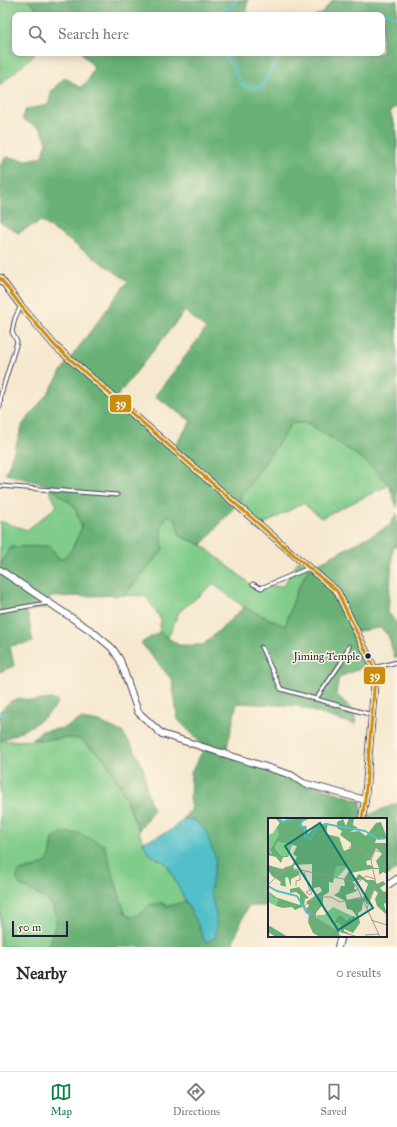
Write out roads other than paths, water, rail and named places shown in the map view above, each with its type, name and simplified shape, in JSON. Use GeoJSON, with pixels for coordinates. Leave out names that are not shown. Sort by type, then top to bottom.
{"type":"FeatureCollection","features":[{"type":"Feature","properties":{"kind":"street"},"geometry":{"type":"LineString","coordinates":[[0,278],[21,306],[55,346],[337,591],[374,668],[375,678],[362,818]]}},
{"type":"Feature","properties":{"kind":"street"},"geometry":{"type":"LineString","coordinates":[[0,570],[93,632],[112,648],[120,660],[138,712],[162,734],[291,775],[303,783],[365,800]]}},
{"type":"Feature","properties":{"kind":"street"},"geometry":{"type":"LineString","coordinates":[[387,885],[397,879]]}},
{"type":"Feature","properties":{"kind":"street"},"geometry":{"type":"LineString","coordinates":[[338,947],[341,937]]}},
{"type":"Feature","properties":{"kind":"lane"},"geometry":{"type":"LineString","coordinates":[[0,406],[1,394],[17,342],[12,332],[15,318],[21,306]]}},
{"type":"Feature","properties":{"kind":"lane"},"geometry":{"type":"LineString","coordinates":[[0,486],[117,495]]}},
{"type":"Feature","properties":{"kind":"lane"},"geometry":{"type":"LineString","coordinates":[[253,584],[261,588],[309,568]]}},
{"type":"Feature","properties":{"kind":"lane"},"geometry":{"type":"LineString","coordinates":[[0,611],[48,603]]}},
{"type":"Feature","properties":{"kind":"lane"},"geometry":{"type":"LineString","coordinates":[[316,699],[341,663],[349,646]]}},
{"type":"Feature","properties":{"kind":"lane"},"geometry":{"type":"LineString","coordinates":[[261,647],[281,689],[372,715]]}},
{"type":"Feature","properties":{"kind":"lane"},"geometry":{"type":"LineString","coordinates":[[374,668],[397,662]]}},
{"type":"Feature","properties":{"kind":"water"},"geometry":{"type":"Polygon","coordinates":[[[183,819],[194,820],[205,830],[216,859],[210,891],[216,915],[216,938],[205,942],[196,920],[167,864],[148,853],[143,842],[170,831],[183,819]]]}},
{"type":"Feature","properties":{"kind":"waterway"},"geometry":{"type":"LineString","coordinates":[[213,12],[232,7],[236,0]]}},
{"type":"Feature","properties":{"kind":"waterway"},"geometry":{"type":"LineString","coordinates":[[360,12],[382,12]]}},
{"type":"Feature","properties":{"kind":"waterway"},"geometry":{"type":"LineString","coordinates":[[385,13],[397,17]]}},
{"type":"Feature","properties":{"kind":"waterway"},"geometry":{"type":"LineString","coordinates":[[224,56],[231,63],[240,83],[246,87],[262,88],[278,56]]}},
{"type":"Feature","properties":{"kind":"waterway"},"geometry":{"type":"LineString","coordinates":[[0,715],[6,713]]}},
{"type":"Feature","properties":{"kind":"place","name":"Jiming Temple"},"geometry":{"type":"Point","coordinates":[368,656]}}]}
